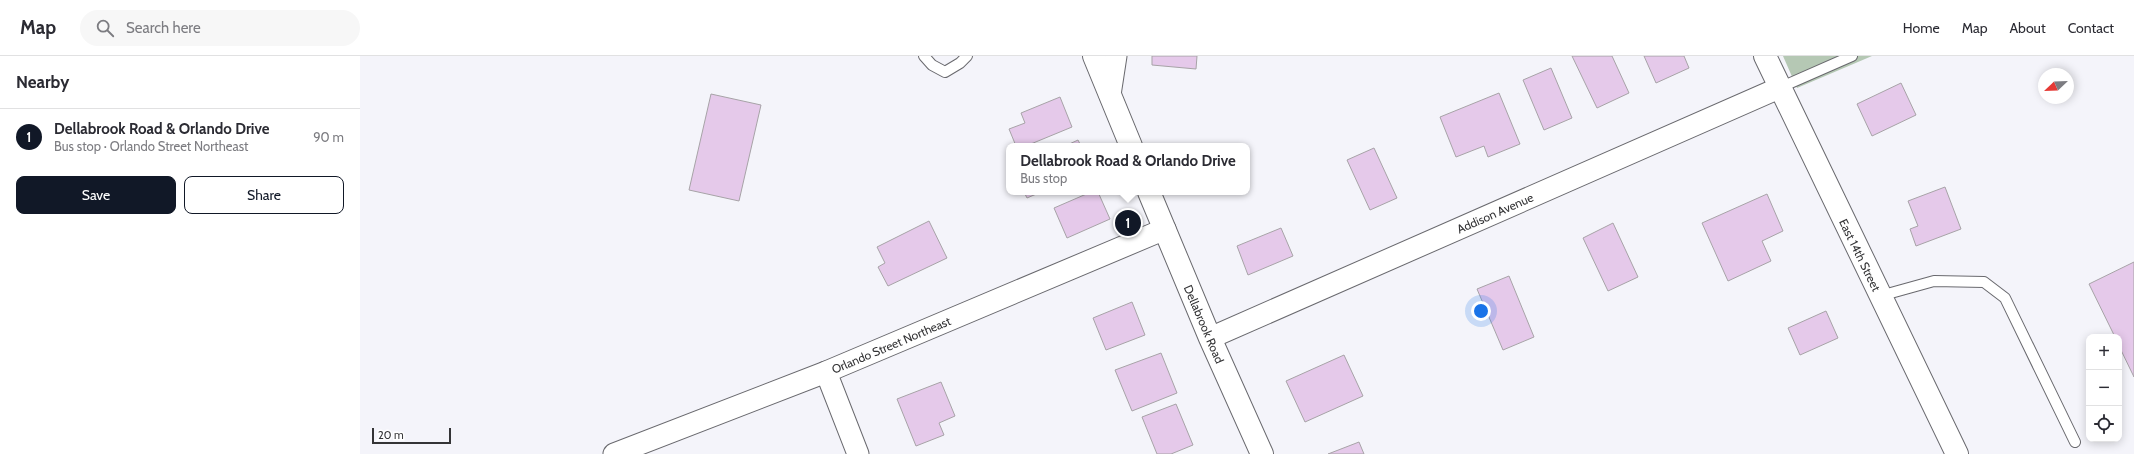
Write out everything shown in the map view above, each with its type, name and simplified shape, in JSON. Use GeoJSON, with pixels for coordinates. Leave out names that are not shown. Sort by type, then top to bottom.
{"type":"FeatureCollection","features":[{"type":"Feature","properties":{"kind":"main road"},"geometry":{"type":"LineString","coordinates":[[1094,56],[1130,143]]}},
{"type":"Feature","properties":{"kind":"main road","name":"East 14th Street"},"geometry":{"type":"LineString","coordinates":[[1766,56],[1779,88],[1957,454]]}},
{"type":"Feature","properties":{"kind":"main road","name":"Dellabrook Road"},"geometry":{"type":"LineString","coordinates":[[1150,195],[1210,338],[1262,454]]}},
{"type":"Feature","properties":{"kind":"street"},"geometry":{"type":"LineString","coordinates":[[1110,94],[1116,56]]}},
{"type":"Feature","properties":{"kind":"street","name":"Addison Avenue"},"geometry":{"type":"LineString","coordinates":[[1210,338],[1779,88]]}},
{"type":"Feature","properties":{"kind":"street","name":"Orlando Street Northeast"},"geometry":{"type":"LineString","coordinates":[[614,454],[826,372],[1165,229]]}},
{"type":"Feature","properties":{"kind":"street"},"geometry":{"type":"LineString","coordinates":[[826,372],[858,454]]}},
{"type":"Feature","properties":{"kind":"lane"},"geometry":{"type":"LineString","coordinates":[[924,56],[932,65],[945,72],[960,63],[967,56]]}},
{"type":"Feature","properties":{"kind":"lane"},"geometry":{"type":"LineString","coordinates":[[1779,88],[1852,56]]}},
{"type":"Feature","properties":{"kind":"lane"},"geometry":{"type":"LineString","coordinates":[[1880,296],[1934,281],[1984,282],[2005,298],[2075,442]]}},
{"type":"Feature","properties":{"kind":"green space"},"geometry":{"type":"Polygon","coordinates":[[[1783,56],[1872,56],[1797,88],[1783,56]]]}},
{"type":"Feature","properties":{"kind":"building"},"geometry":{"type":"Polygon","coordinates":[[[1152,56],[1197,56],[1196,69],[1152,65],[1152,56]]]}},
{"type":"Feature","properties":{"kind":"building"},"geometry":{"type":"Polygon","coordinates":[[[1572,56],[1612,56],[1629,93],[1597,108],[1572,56]]]}},
{"type":"Feature","properties":{"kind":"building"},"geometry":{"type":"Polygon","coordinates":[[[1644,56],[1684,56],[1689,68],[1656,83],[1644,56]]]}},
{"type":"Feature","properties":{"kind":"building"},"geometry":{"type":"Polygon","coordinates":[[[1551,68],[1572,118],[1544,130],[1523,80],[1551,68]]]}},
{"type":"Feature","properties":{"kind":"building"},"geometry":{"type":"Polygon","coordinates":[[[1901,83],[1916,115],[1872,136],[1857,104],[1901,83]]]}},
{"type":"Feature","properties":{"kind":"building"},"geometry":{"type":"Polygon","coordinates":[[[1499,93],[1520,144],[1488,157],[1484,146],[1456,157],[1440,117],[1499,93]]]}},
{"type":"Feature","properties":{"kind":"building"},"geometry":{"type":"Polygon","coordinates":[[[711,94],[761,105],[739,201],[689,190],[711,94]]]}},
{"type":"Feature","properties":{"kind":"building"},"geometry":{"type":"Polygon","coordinates":[[[1060,97],[1072,127],[1033,143],[1015,143],[1009,129],[1025,123],[1021,113],[1060,97]]]}},
{"type":"Feature","properties":{"kind":"building"},"geometry":{"type":"Polygon","coordinates":[[[1078,140],[1080,143],[1072,143],[1078,140]]]}},
{"type":"Feature","properties":{"kind":"building"},"geometry":{"type":"Polygon","coordinates":[[[1374,148],[1397,198],[1370,210],[1347,160],[1374,148]]]}},
{"type":"Feature","properties":{"kind":"building"},"geometry":{"type":"Polygon","coordinates":[[[1945,187],[1961,229],[1916,246],[1910,229],[1918,226],[1908,201],[1945,187]]]}},
{"type":"Feature","properties":{"kind":"building"},"geometry":{"type":"Polygon","coordinates":[[[1767,194],[1783,231],[1762,241],[1771,261],[1728,281],[1702,223],[1767,194]]]}},
{"type":"Feature","properties":{"kind":"building"},"geometry":{"type":"Polygon","coordinates":[[[1026,195],[1034,195],[1027,198],[1026,195]]]}},
{"type":"Feature","properties":{"kind":"building"},"geometry":{"type":"Polygon","coordinates":[[[1084,195],[1099,195],[1110,219],[1067,238],[1054,208],[1084,195]]]}},
{"type":"Feature","properties":{"kind":"building"},"geometry":{"type":"Polygon","coordinates":[[[929,221],[947,258],[888,286],[878,267],[885,263],[877,247],[929,221]]]}},
{"type":"Feature","properties":{"kind":"building"},"geometry":{"type":"Polygon","coordinates":[[[1613,223],[1638,277],[1608,291],[1583,238],[1613,223]]]}},
{"type":"Feature","properties":{"kind":"building"},"geometry":{"type":"Polygon","coordinates":[[[1281,228],[1293,256],[1248,275],[1237,246],[1281,228]]]}},
{"type":"Feature","properties":{"kind":"building"},"geometry":{"type":"Polygon","coordinates":[[[2134,262],[2134,377],[2122,352],[2122,334],[2114,334],[2089,284],[2134,262]]]}},
{"type":"Feature","properties":{"kind":"building"},"geometry":{"type":"Polygon","coordinates":[[[1509,276],[1534,337],[1503,350],[1477,289],[1509,276]]]}},
{"type":"Feature","properties":{"kind":"building"},"geometry":{"type":"Polygon","coordinates":[[[1132,302],[1145,335],[1106,350],[1093,318],[1132,302]]]}},
{"type":"Feature","properties":{"kind":"building"},"geometry":{"type":"Polygon","coordinates":[[[1826,311],[1838,338],[1800,355],[1788,328],[1826,311]]]}},
{"type":"Feature","properties":{"kind":"building"},"geometry":{"type":"Polygon","coordinates":[[[1161,353],[1177,393],[1132,411],[1115,370],[1161,353]]]}},
{"type":"Feature","properties":{"kind":"building"},"geometry":{"type":"Polygon","coordinates":[[[1344,355],[1363,396],[1305,422],[1286,381],[1344,355]]]}},
{"type":"Feature","properties":{"kind":"building"},"geometry":{"type":"Polygon","coordinates":[[[941,382],[955,416],[939,423],[944,435],[916,446],[897,399],[941,382]]]}},
{"type":"Feature","properties":{"kind":"building"},"geometry":{"type":"Polygon","coordinates":[[[1176,404],[1193,445],[1171,454],[1157,454],[1142,417],[1176,404]]]}},
{"type":"Feature","properties":{"kind":"building"},"geometry":{"type":"Polygon","coordinates":[[[1359,442],[1364,454],[1328,454],[1359,442]]]}},
{"type":"Feature","properties":{"kind":"place","name":"Dellabrook Road & Orlando Drive"},"geometry":{"type":"Point","coordinates":[1128,223]}}]}
